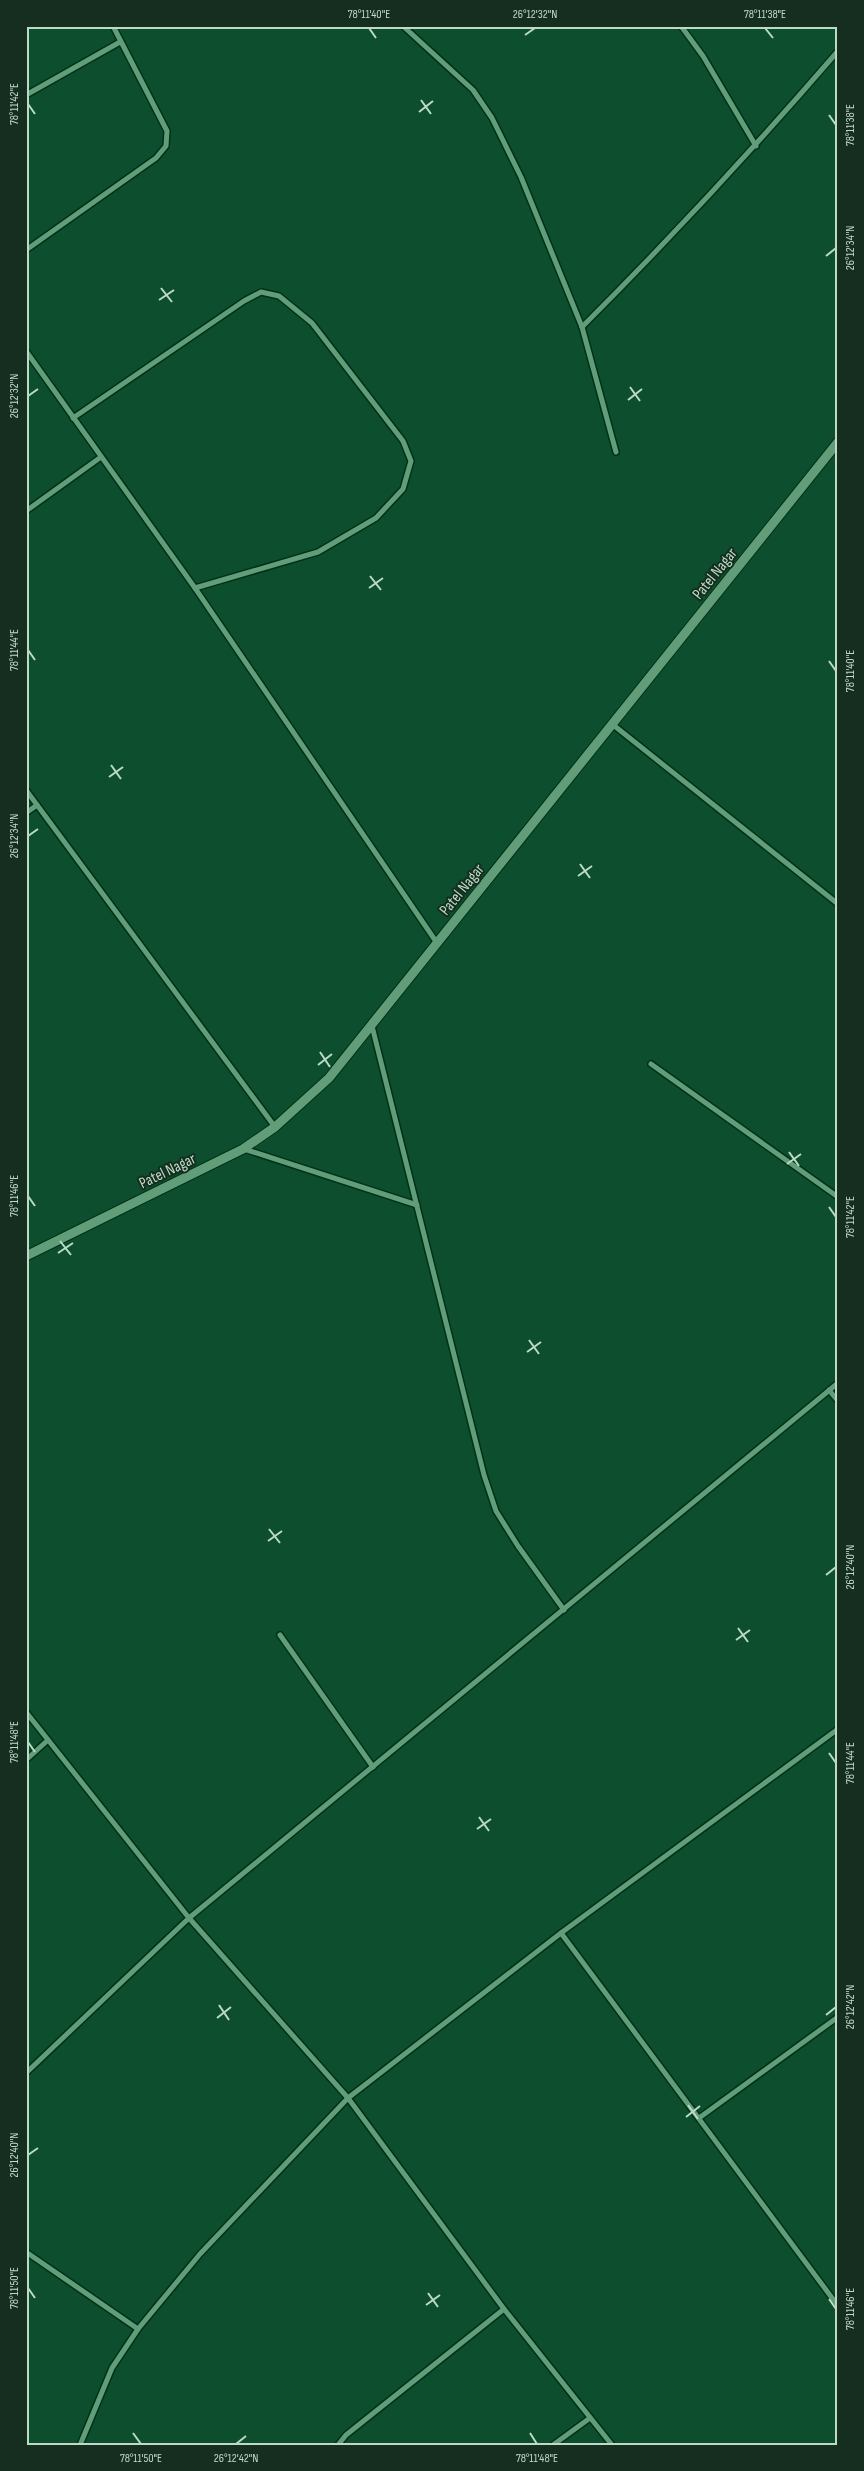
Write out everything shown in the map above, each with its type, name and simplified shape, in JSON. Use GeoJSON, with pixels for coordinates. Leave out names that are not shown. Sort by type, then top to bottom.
{"type":"FeatureCollection","features":[{"type":"Feature","properties":{"kind":"street"},"geometry":{"type":"LineString","coordinates":[[26,250],[156,158],[166,146],[167,131],[113,26]]}},
{"type":"Feature","properties":{"kind":"street"},"geometry":{"type":"LineString","coordinates":[[403,26],[472,90],[492,118],[521,177],[582,327],[616,452]]}},
{"type":"Feature","properties":{"kind":"street"},"geometry":{"type":"LineString","coordinates":[[680,26],[703,56],[756,146]]}},
{"type":"Feature","properties":{"kind":"street"},"geometry":{"type":"LineString","coordinates":[[26,95],[120,42]]}},
{"type":"Feature","properties":{"kind":"street"},"geometry":{"type":"LineString","coordinates":[[582,327],[673,235],[756,146],[838,51]]}},
{"type":"Feature","properties":{"kind":"street"},"geometry":{"type":"LineString","coordinates":[[73,418],[244,301],[261,292],[279,296],[312,323],[403,441],[411,461],[403,489],[376,518],[318,552],[195,588]]}},
{"type":"Feature","properties":{"kind":"street"},"geometry":{"type":"LineString","coordinates":[[26,351],[195,588],[437,944]]}},
{"type":"Feature","properties":{"kind":"street","name":"Patel Nagar"},"geometry":{"type":"LineString","coordinates":[[26,1256],[243,1149],[275,1127],[329,1078],[838,442]]}},
{"type":"Feature","properties":{"kind":"street"},"geometry":{"type":"LineString","coordinates":[[26,511],[102,457]]}},
{"type":"Feature","properties":{"kind":"street"},"geometry":{"type":"LineString","coordinates":[[612,724],[838,904]]}},
{"type":"Feature","properties":{"kind":"street"},"geometry":{"type":"LineString","coordinates":[[26,790],[275,1127]]}},
{"type":"Feature","properties":{"kind":"street"},"geometry":{"type":"LineString","coordinates":[[26,813],[37,806]]}},
{"type":"Feature","properties":{"kind":"street"},"geometry":{"type":"LineString","coordinates":[[372,1026],[484,1475],[496,1511],[518,1546],[564,1610]]}},
{"type":"Feature","properties":{"kind":"street"},"geometry":{"type":"LineString","coordinates":[[651,1064],[838,1197]]}},
{"type":"Feature","properties":{"kind":"street"},"geometry":{"type":"LineString","coordinates":[[243,1149],[417,1205]]}},
{"type":"Feature","properties":{"kind":"street"},"geometry":{"type":"LineString","coordinates":[[26,2073],[189,1918],[838,1383]]}},
{"type":"Feature","properties":{"kind":"street"},"geometry":{"type":"LineString","coordinates":[[829,1390],[838,1401]]}},
{"type":"Feature","properties":{"kind":"street"},"geometry":{"type":"LineString","coordinates":[[280,1635],[373,1767]]}},
{"type":"Feature","properties":{"kind":"street"},"geometry":{"type":"LineString","coordinates":[[26,1712],[189,1918],[348,2098],[504,2309],[612,2445]]}},
{"type":"Feature","properties":{"kind":"street"},"geometry":{"type":"LineString","coordinates":[[80,2445],[112,2368],[138,2329],[200,2254],[348,2098],[560,1933],[838,1729]]}},
{"type":"Feature","properties":{"kind":"street"},"geometry":{"type":"LineString","coordinates":[[26,1760],[48,1740]]}},
{"type":"Feature","properties":{"kind":"street"},"geometry":{"type":"LineString","coordinates":[[560,1933],[838,2306]]}},
{"type":"Feature","properties":{"kind":"street"},"geometry":{"type":"LineString","coordinates":[[699,2118],[838,2017]]}},
{"type":"Feature","properties":{"kind":"street"},"geometry":{"type":"LineString","coordinates":[[26,2252],[138,2329]]}},
{"type":"Feature","properties":{"kind":"street"},"geometry":{"type":"LineString","coordinates":[[338,2445],[346,2435],[504,2309]]}},
{"type":"Feature","properties":{"kind":"street"},"geometry":{"type":"LineString","coordinates":[[553,2445],[590,2418]]}}]}
